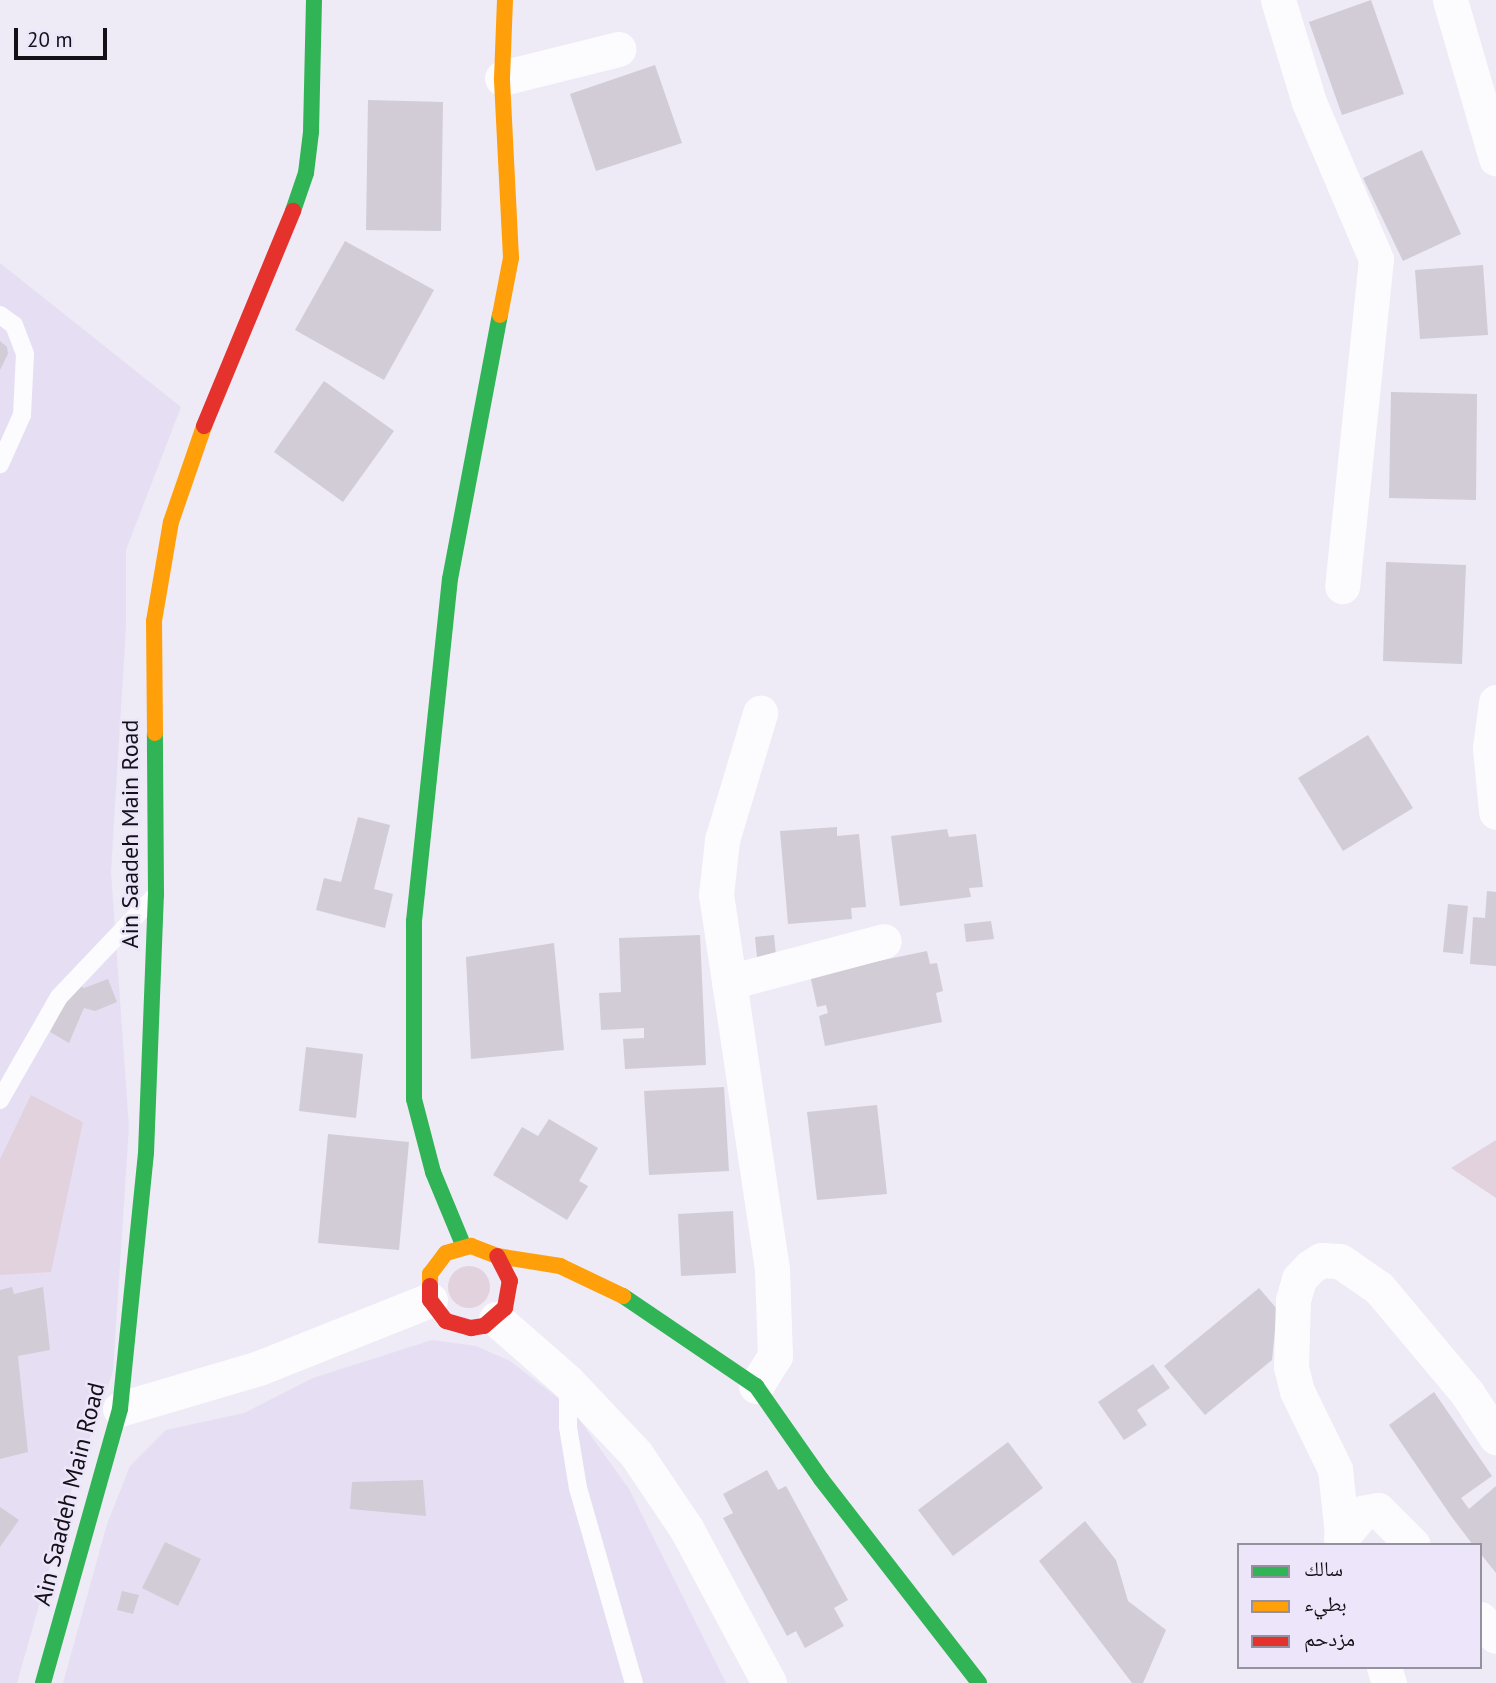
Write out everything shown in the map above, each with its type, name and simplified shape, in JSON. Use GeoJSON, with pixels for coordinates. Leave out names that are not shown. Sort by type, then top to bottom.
{"type":"FeatureCollection","features":[{"type":"Feature","properties":{"kind":"street","name":"Ain Saadeh Main Road"},"geometry":{"type":"LineString","coordinates":[[43,1683],[120,1409],[146,1153],[156,895],[154,621],[170,522],[188,463],[288,227],[306,173],[312,132],[314,0]]}},
{"type":"Feature","properties":{"kind":"street"},"geometry":{"type":"LineString","coordinates":[[464,1247],[433,1171],[414,1099],[414,921],[450,579],[511,258],[502,78],[505,0]]}},
{"type":"Feature","properties":{"kind":"street"},"geometry":{"type":"LineString","coordinates":[[1278,0],[1309,102],[1376,259],[1342,586]]}},
{"type":"Feature","properties":{"kind":"street"},"geometry":{"type":"LineString","coordinates":[[1450,0],[1496,158]]}},
{"type":"Feature","properties":{"kind":"street"},"geometry":{"type":"LineString","coordinates":[[502,78],[618,49]]}},
{"type":"Feature","properties":{"kind":"street"},"geometry":{"type":"LineString","coordinates":[[1496,702],[1490,748],[1496,812]]}},
{"type":"Feature","properties":{"kind":"street"},"geometry":{"type":"LineString","coordinates":[[756,1386],[775,1356],[772,1269],[716,895],[722,840],[760,713]]}},
{"type":"Feature","properties":{"kind":"street"},"geometry":{"type":"LineString","coordinates":[[729,982],[884,942]]}},
{"type":"Feature","properties":{"kind":"street"},"geometry":{"type":"LineString","coordinates":[[497,1256],[510,1281],[505,1308],[496,1319],[484,1326],[458,1326],[446,1321],[430,1300],[428,1287],[436,1262],[464,1247],[485,1249],[497,1256],[524,1257],[559,1266],[614,1290],[756,1386],[821,1479],[979,1683]]}},
{"type":"Feature","properties":{"kind":"street"},"geometry":{"type":"LineString","coordinates":[[1342,1542],[1335,1469],[1297,1391],[1291,1367],[1293,1300],[1299,1279],[1321,1260],[1340,1261],[1379,1289],[1467,1393],[1496,1437]]}},
{"type":"Feature","properties":{"kind":"street"},"geometry":{"type":"LineString","coordinates":[[120,1409],[259,1368],[430,1300]]}},
{"type":"Feature","properties":{"kind":"street"},"geometry":{"type":"LineString","coordinates":[[496,1319],[568,1382],[636,1454],[686,1528],[769,1683]]}},
{"type":"Feature","properties":{"kind":"street"},"geometry":{"type":"LineString","coordinates":[[1342,1542],[1362,1513],[1378,1510],[1411,1543]]}},
{"type":"Feature","properties":{"kind":"street"},"geometry":{"type":"LineString","coordinates":[[1482,1621],[1496,1636]]}},
{"type":"Feature","properties":{"kind":"lane"},"geometry":{"type":"LineString","coordinates":[[0,315],[14,325],[25,354],[22,415],[0,464]]}},
{"type":"Feature","properties":{"kind":"lane"},"geometry":{"type":"LineString","coordinates":[[0,1100],[59,997],[156,895]]}},
{"type":"Feature","properties":{"kind":"lane"},"geometry":{"type":"LineString","coordinates":[[568,1382],[568,1427],[578,1488],[634,1683]]}},
{"type":"Feature","properties":{"kind":"shaded area"},"geometry":{"type":"Polygon","coordinates":[[[0,263],[181,407],[126,550],[126,628],[111,872],[129,1127],[113,1371],[72,1489],[17,1683],[0,1683],[0,263]]]}},
{"type":"Feature","properties":{"kind":"shaded area"},"geometry":{"type":"Polygon","coordinates":[[[31,1095],[83,1122],[51,1272],[0,1275],[0,1159],[31,1095]]]}},
{"type":"Feature","properties":{"kind":"shaded area"},"geometry":{"type":"Polygon","coordinates":[[[1496,1140],[1496,1198],[1451,1168],[1496,1140]]]}},
{"type":"Feature","properties":{"kind":"shaded area"},"geometry":{"type":"Polygon","coordinates":[[[469,1266],[484,1272],[490,1287],[484,1302],[469,1308],[454,1302],[448,1287],[454,1272],[469,1266]]]}},
{"type":"Feature","properties":{"kind":"shaded area"},"geometry":{"type":"Polygon","coordinates":[[[432,1340],[476,1346],[510,1361],[571,1408],[629,1489],[726,1683],[63,1683],[107,1524],[130,1466],[166,1430],[244,1413],[313,1378],[432,1340]]]}},
{"type":"Feature","properties":{"kind":"building"},"geometry":{"type":"Polygon","coordinates":[[[1371,0],[1404,94],[1342,115],[1309,22],[1371,0]]]}},
{"type":"Feature","properties":{"kind":"building"},"geometry":{"type":"Polygon","coordinates":[[[655,65],[682,143],[596,171],[570,94],[655,65]]]}},
{"type":"Feature","properties":{"kind":"building"},"geometry":{"type":"Polygon","coordinates":[[[368,100],[443,102],[441,231],[366,230],[368,100]]]}},
{"type":"Feature","properties":{"kind":"building"},"geometry":{"type":"Polygon","coordinates":[[[1422,150],[1461,234],[1403,261],[1363,178],[1422,150]]]}},
{"type":"Feature","properties":{"kind":"building"},"geometry":{"type":"Polygon","coordinates":[[[345,241],[434,290],[384,380],[295,330],[345,241]]]}},
{"type":"Feature","properties":{"kind":"building"},"geometry":{"type":"Polygon","coordinates":[[[1483,265],[1488,335],[1420,339],[1415,270],[1483,265]]]}},
{"type":"Feature","properties":{"kind":"building"},"geometry":{"type":"Polygon","coordinates":[[[0,341],[7,347],[8,354],[0,370],[0,341]]]}},
{"type":"Feature","properties":{"kind":"building"},"geometry":{"type":"Polygon","coordinates":[[[324,381],[394,431],[343,502],[274,452],[324,381]]]}},
{"type":"Feature","properties":{"kind":"building"},"geometry":{"type":"Polygon","coordinates":[[[1391,392],[1477,394],[1476,500],[1389,498],[1391,392]]]}},
{"type":"Feature","properties":{"kind":"building"},"geometry":{"type":"Polygon","coordinates":[[[1386,562],[1466,565],[1462,664],[1383,661],[1386,562]]]}},
{"type":"Feature","properties":{"kind":"building"},"geometry":{"type":"Polygon","coordinates":[[[1368,735],[1413,808],[1343,851],[1298,778],[1368,735]]]}},
{"type":"Feature","properties":{"kind":"building"},"geometry":{"type":"Polygon","coordinates":[[[358,817],[390,825],[374,889],[393,894],[385,928],[316,910],[324,878],[341,882],[358,817]]]}},
{"type":"Feature","properties":{"kind":"building"},"geometry":{"type":"Polygon","coordinates":[[[837,827],[837,836],[859,834],[866,907],[851,908],[852,919],[788,924],[780,831],[837,827]]]}},
{"type":"Feature","properties":{"kind":"building"},"geometry":{"type":"Polygon","coordinates":[[[947,829],[949,837],[976,834],[983,887],[969,888],[971,897],[900,906],[891,836],[947,829]]]}},
{"type":"Feature","properties":{"kind":"building"},"geometry":{"type":"Polygon","coordinates":[[[1487,891],[1496,892],[1496,966],[1470,964],[1473,917],[1485,918],[1487,891]]]}},
{"type":"Feature","properties":{"kind":"building"},"geometry":{"type":"Polygon","coordinates":[[[1448,904],[1468,906],[1463,954],[1443,952],[1448,904]]]}},
{"type":"Feature","properties":{"kind":"building"},"geometry":{"type":"Polygon","coordinates":[[[991,921],[994,939],[966,942],[964,924],[991,921]]]}},
{"type":"Feature","properties":{"kind":"building"},"geometry":{"type":"Polygon","coordinates":[[[700,935],[706,1065],[625,1069],[623,1039],[644,1038],[644,1028],[601,1030],[599,993],[621,992],[619,938],[700,935]]]}},
{"type":"Feature","properties":{"kind":"building"},"geometry":{"type":"Polygon","coordinates":[[[774,935],[776,955],[757,957],[755,937],[774,935]]]}},
{"type":"Feature","properties":{"kind":"building"},"geometry":{"type":"Polygon","coordinates":[[[554,943],[564,1050],[471,1059],[466,957],[554,943]]]}},
{"type":"Feature","properties":{"kind":"building"},"geometry":{"type":"Polygon","coordinates":[[[927,951],[930,964],[937,963],[943,991],[936,993],[942,1022],[825,1046],[819,1016],[828,1013],[826,1005],[817,1007],[810,975],[927,951]]]}},
{"type":"Feature","properties":{"kind":"building"},"geometry":{"type":"Polygon","coordinates":[[[108,979],[117,1002],[95,1011],[84,1008],[69,1043],[50,1032],[75,983],[84,988],[108,979]]]}},
{"type":"Feature","properties":{"kind":"building"},"geometry":{"type":"Polygon","coordinates":[[[306,1047],[363,1054],[356,1118],[299,1111],[306,1047]]]}},
{"type":"Feature","properties":{"kind":"building"},"geometry":{"type":"Polygon","coordinates":[[[724,1087],[729,1171],[649,1175],[644,1091],[724,1087]]]}},
{"type":"Feature","properties":{"kind":"building"},"geometry":{"type":"Polygon","coordinates":[[[877,1105],[887,1194],[817,1200],[807,1112],[877,1105]]]}},
{"type":"Feature","properties":{"kind":"building"},"geometry":{"type":"Polygon","coordinates":[[[549,1119],[598,1148],[579,1181],[588,1186],[567,1220],[493,1175],[522,1127],[538,1136],[549,1119]]]}},
{"type":"Feature","properties":{"kind":"building"},"geometry":{"type":"Polygon","coordinates":[[[328,1134],[409,1142],[399,1250],[318,1243],[328,1134]]]}},
{"type":"Feature","properties":{"kind":"building"},"geometry":{"type":"Polygon","coordinates":[[[733,1211],[736,1273],[681,1276],[678,1214],[733,1211]]]}},
{"type":"Feature","properties":{"kind":"building"},"geometry":{"type":"Polygon","coordinates":[[[12,1287],[14,1294],[43,1287],[50,1350],[18,1356],[28,1452],[0,1459],[0,1290],[12,1287]]]}},
{"type":"Feature","properties":{"kind":"building"},"geometry":{"type":"Polygon","coordinates":[[[1259,1288],[1277,1309],[1272,1360],[1205,1415],[1164,1366],[1259,1288]]]}},
{"type":"Feature","properties":{"kind":"building"},"geometry":{"type":"Polygon","coordinates":[[[1153,1364],[1170,1388],[1137,1410],[1147,1425],[1124,1440],[1098,1402],[1153,1364]]]}},
{"type":"Feature","properties":{"kind":"building"},"geometry":{"type":"Polygon","coordinates":[[[1434,1392],[1492,1476],[1461,1498],[1469,1509],[1496,1486],[1496,1573],[1482,1556],[1482,1543],[1471,1543],[1389,1425],[1434,1392]]]}},
{"type":"Feature","properties":{"kind":"building"},"geometry":{"type":"Polygon","coordinates":[[[1008,1442],[1043,1488],[953,1556],[918,1510],[1008,1442]]]}},
{"type":"Feature","properties":{"kind":"building"},"geometry":{"type":"Polygon","coordinates":[[[767,1470],[778,1490],[786,1486],[848,1600],[834,1608],[844,1626],[805,1648],[796,1631],[787,1636],[723,1518],[733,1513],[723,1494],[767,1470]]]}},
{"type":"Feature","properties":{"kind":"building"},"geometry":{"type":"Polygon","coordinates":[[[423,1480],[426,1516],[350,1509],[352,1482],[423,1480]]]}},
{"type":"Feature","properties":{"kind":"building"},"geometry":{"type":"Polygon","coordinates":[[[0,1507],[19,1520],[0,1547],[0,1507]]]}},
{"type":"Feature","properties":{"kind":"building"},"geometry":{"type":"Polygon","coordinates":[[[1085,1521],[1116,1560],[1128,1601],[1166,1630],[1143,1683],[1132,1683],[1039,1561],[1085,1521]]]}},
{"type":"Feature","properties":{"kind":"building"},"geometry":{"type":"Polygon","coordinates":[[[165,1542],[201,1559],[178,1606],[142,1588],[165,1542]]]}},
{"type":"Feature","properties":{"kind":"building"},"geometry":{"type":"Polygon","coordinates":[[[122,1591],[139,1595],[133,1614],[117,1610],[122,1591]]]}},
{"type":"Feature","properties":{"kind":"traffic: fast"},"geometry":{"type":"LineString","coordinates":[[293,211],[306,173],[311,132],[314,0]]}},
{"type":"Feature","properties":{"kind":"traffic: fast"},"geometry":{"type":"LineString","coordinates":[[464,1247],[433,1172],[414,1099],[414,921],[450,579],[500,315]]}},
{"type":"Feature","properties":{"kind":"traffic: fast"},"geometry":{"type":"LineString","coordinates":[[43,1683],[120,1409],[146,1153],[156,895],[155,733]]}},
{"type":"Feature","properties":{"kind":"traffic: fast"},"geometry":{"type":"LineString","coordinates":[[623,1296],[756,1386],[821,1479],[979,1683]]}},
{"type":"Feature","properties":{"kind":"traffic: slow"},"geometry":{"type":"LineString","coordinates":[[500,315],[511,258],[502,78],[505,0]]}},
{"type":"Feature","properties":{"kind":"traffic: slow"},"geometry":{"type":"LineString","coordinates":[[155,733],[154,621],[171,522],[204,426]]}},
{"type":"Feature","properties":{"kind":"traffic: slow"},"geometry":{"type":"LineString","coordinates":[[430,1286],[430,1274],[446,1253],[471,1246],[497,1256],[560,1266],[623,1296]]}},
{"type":"Feature","properties":{"kind":"traffic: jam"},"geometry":{"type":"LineString","coordinates":[[204,426],[293,211]]}},
{"type":"Feature","properties":{"kind":"traffic: jam"},"geometry":{"type":"LineString","coordinates":[[430,1286],[430,1300],[446,1321],[471,1328],[484,1326],[505,1308],[510,1281],[497,1256]]}}]}
